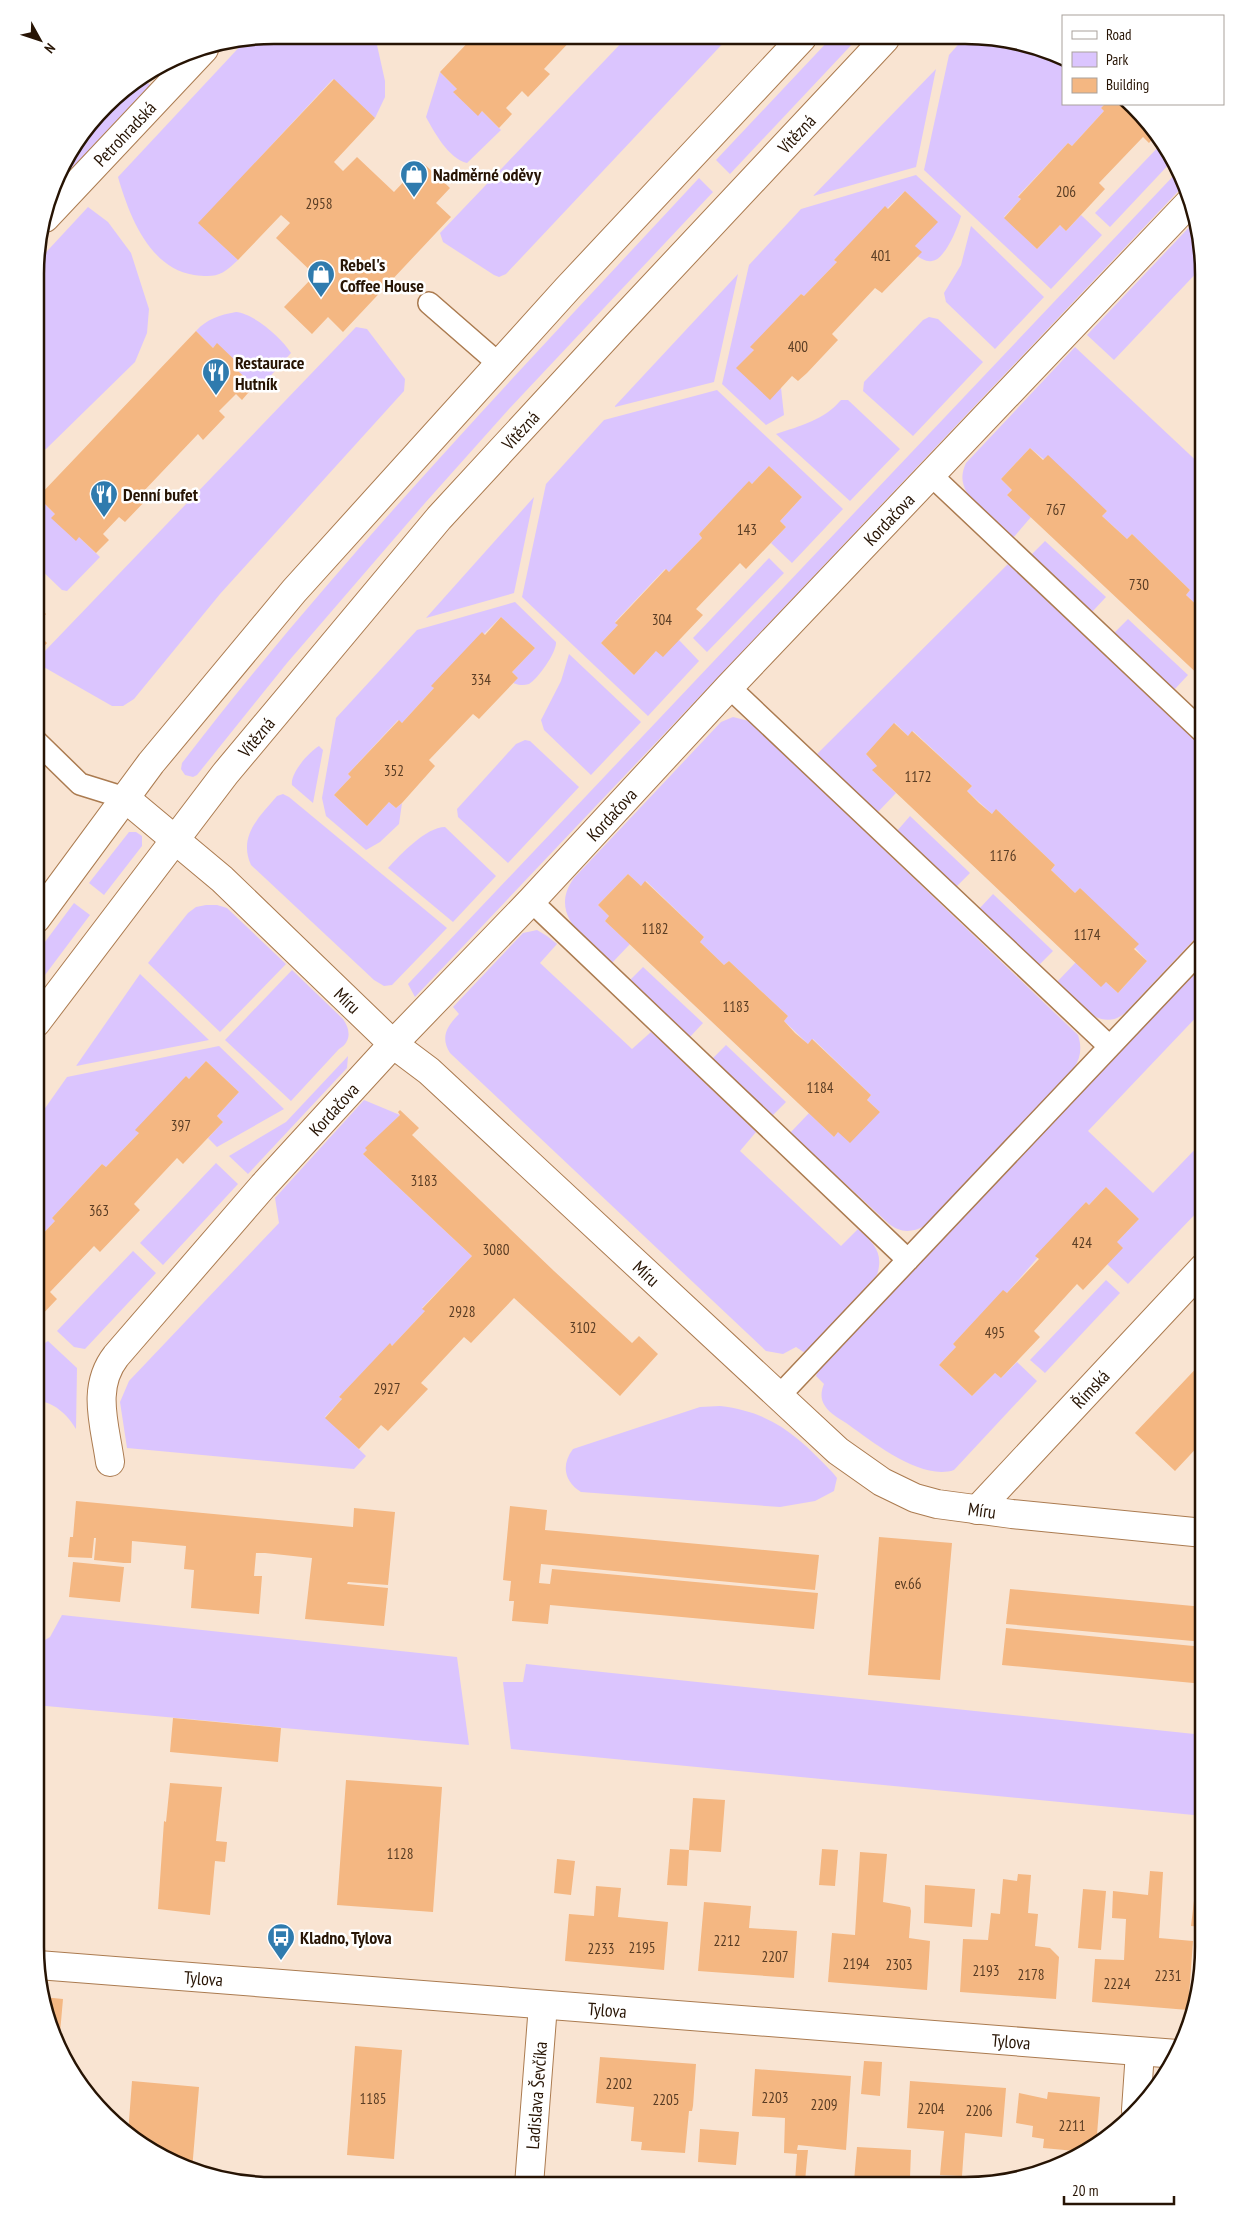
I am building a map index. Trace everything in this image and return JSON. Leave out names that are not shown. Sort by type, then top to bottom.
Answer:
[{"type":"street","points":[[44,908],[125,798],[219,680],[288,599],[500,364],[796,44]]},
{"type":"street","name":"Vítězná","points":[[44,1012],[225,774],[439,518],[617,325],[881,44]]},
{"type":"street","name":"Petrohradská","points":[[53,209],[196,57]]},
{"type":"street","name":"Kordačova","points":[[110,1462],[100,1392],[108,1367],[264,1186],[393,1044],[531,901],[729,687],[932,476],[1185,207]]},
{"type":"street","points":[[125,798],[175,838]]},
{"type":"street","name":"Míru","points":[[175,838],[222,879],[393,1044],[428,1070],[838,1451],[874,1478],[916,1498],[937,1504],[977,1510],[1195,1532]]},
{"type":"street","name":"Římská","points":[[977,1510],[1195,1277]]},
{"type":"street","name":"Tylova","points":[[44,1966],[1169,2054]]},
{"type":"street","name":"Ladislava Ševčíka","points":[[530,2177],[543,2005]]},
{"type":"street","points":[[1137,2100],[1140,2052]]},
{"type":"lane","points":[[429,303],[500,364]]},
{"type":"lane","points":[[932,476],[1195,724]]},
{"type":"lane","points":[[729,687],[1109,1046]]},
{"type":"lane","points":[[44,749],[80,784],[125,798]]},
{"type":"lane","points":[[531,901],[908,1260]]},
{"type":"lane","points":[[780,1396],[1195,956]]},
{"type":"green space","points":[[259,44],[377,44],[385,81],[385,97],[375,118],[333,79],[199,223],[238,260],[223,272],[214,276],[194,275],[178,270],[165,262],[143,238],[128,207],[118,177],[240,47]]},
{"type":"green space","points":[[620,44],[722,44],[506,274],[499,277],[494,275],[443,242],[440,233]]},
{"type":"green space","points":[[825,44],[852,44],[730,174],[716,160]]},
{"type":"green space","points":[[959,44],[980,44],[1010,48],[1039,56],[1062,66],[1062,105],[1104,105],[1101,108],[1104,111],[1072,146],[1068,143],[1018,196],[1021,199],[1004,217],[1037,249],[1060,225],[1066,231],[1081,215],[1102,235],[1051,289],[924,170],[949,55]]},
{"type":"green space","points":[[936,69],[916,167],[813,196]]},
{"type":"green space","points":[[440,72],[457,89],[454,93],[478,115],[482,111],[501,130],[467,163],[448,151],[426,117]]},
{"type":"green space","points":[[146,83],[150,85],[68,172],[91,134],[111,111]]},
{"type":"green space","points":[[1157,148],[1168,166],[1110,227],[1095,213]]},
{"type":"green space","points":[[916,175],[961,216],[946,249],[942,255],[932,261],[926,261],[917,256],[921,252],[915,246],[937,222],[905,191],[834,260],[837,262],[804,296],[801,294],[751,347],[754,350],[737,368],[781,388],[784,415],[766,425],[722,384],[749,265],[801,209]]},
{"type":"green space","points":[[1173,176],[1179,190],[415,997],[408,984]]},
{"type":"green space","points":[[699,178],[713,192],[509,409],[425,503],[287,663],[197,775],[193,777],[185,775],[181,769],[182,763],[305,611],[434,464]]},
{"type":"green space","points":[[88,207],[108,222],[131,253],[149,309],[147,333],[135,362],[44,450],[44,259],[45,254]]},
{"type":"green space","points":[[971,226],[1044,297],[995,349],[946,302],[944,293],[961,265]]},
{"type":"green space","points":[[1190,226],[1195,259],[1195,274],[1114,360],[1087,335]]},
{"type":"green space","points":[[738,274],[714,382],[615,407],[615,406]]},
{"type":"green space","points":[[236,312],[243,313],[258,321],[281,340],[291,353],[258,390],[237,370],[241,366],[217,344],[213,348],[196,331],[204,323],[214,318]]},
{"type":"green space","points":[[929,317],[938,319],[983,362],[913,436],[863,391],[864,382],[923,320]]},
{"type":"green space","points":[[356,327],[367,329],[405,379],[404,391],[220,594],[134,699],[123,706],[112,706],[44,667],[44,652]]},
{"type":"green space","points":[[1075,347],[1195,460],[1195,604],[1186,595],[1190,590],[1132,534],[1127,539],[1102,516],[1107,511],[1030,448],[1001,479],[1012,490],[1007,495],[1031,517],[1013,538],[967,493],[962,478],[966,463]]},
{"type":"green space","points":[[717,390],[843,509],[792,563],[771,543],[786,527],[780,521],[802,497],[769,466],[752,484],[749,482],[699,534],[702,538],[669,572],[665,569],[615,622],[618,625],[601,643],[634,675],[656,651],[679,640],[699,661],[648,716],[522,597],[546,484],[604,420]]},
{"type":"green space","points":[[841,400],[848,400],[900,449],[850,501],[776,434],[803,425],[827,413]]},
{"type":"green space","points":[[534,497],[514,593],[426,618]]},
{"type":"green space","points":[[44,503],[55,514],[52,518],[79,537],[100,557],[67,591],[62,590],[44,573]]},
{"type":"green space","points":[[1045,541],[1106,597],[1092,612],[1031,555]]},
{"type":"green space","points":[[769,558],[784,573],[707,652],[693,638]]},
{"type":"green space","points":[[1008,564],[1195,741],[1195,939],[1125,1013],[1118,1018],[1106,1020],[1094,1016],[1057,982],[1076,962],[1101,986],[1106,982],[1118,993],[1147,961],[1080,888],[1075,893],[1051,870],[1055,865],[997,810],[992,814],[967,791],[972,786],[913,731],[908,736],[895,723],[866,754],[877,766],[873,771],[896,793],[877,813],[817,754]]},
{"type":"green space","points":[[515,602],[556,642],[546,665],[529,684],[513,683],[518,678],[512,672],[535,648],[501,617],[432,686],[434,688],[402,723],[398,720],[348,774],[351,777],[334,795],[367,826],[389,802],[396,808],[402,803],[399,824],[380,842],[366,850],[326,816],[322,798],[336,718],[417,630]]},
{"type":"green space","points":[[1128,619],[1188,675],[1174,690],[1114,633]]},
{"type":"green space","points":[[569,654],[641,722],[591,775],[544,730],[541,720],[561,681]]},
{"type":"green space","points":[[733,717],[749,721],[1078,1035],[1080,1052],[1074,1068],[925,1226],[920,1228],[906,1231],[892,1226],[790,1133],[809,1113],[834,1137],[838,1132],[880,1112],[867,1100],[871,1095],[813,1039],[808,1044],[784,1021],[788,1016],[729,961],[724,965],[700,942],[704,937],[646,881],[641,886],[628,874],[598,905],[609,916],[605,921],[630,944],[611,964],[573,926],[568,915],[565,904],[567,891],[574,878],[721,722]]},
{"type":"green space","points":[[525,740],[530,741],[579,787],[508,863],[458,817],[457,809],[516,744]]},
{"type":"green space","points":[[319,746],[323,750],[313,803],[292,785],[292,780],[301,763]]},
{"type":"green space","points":[[283,794],[447,928],[392,985],[384,986],[374,980],[251,865],[247,845],[252,828],[257,819],[277,796]]},
{"type":"green space","points":[[910,816],[970,873],[956,887],[897,831]]},
{"type":"green space","points":[[445,827],[496,876],[453,922],[388,868],[406,849],[422,837],[438,828]]},
{"type":"green space","points":[[129,832],[136,832],[142,836],[142,846],[104,895],[89,883]]},
{"type":"green space","points":[[993,894],[1053,951],[1039,965],[979,909]]},
{"type":"green space","points":[[74,903],[90,915],[44,976],[44,943]]},
{"type":"green space","points":[[217,905],[227,908],[286,964],[220,1032],[148,963],[188,913],[196,907]]},
{"type":"green space","points":[[537,930],[557,944],[540,963],[632,1049],[651,1032],[661,1041],[756,1132],[740,1151],[841,1246],[858,1229],[873,1244],[879,1260],[877,1275],[805,1353],[796,1347],[783,1354],[766,1351],[450,1053],[445,1037],[446,1032],[459,1014],[453,1007],[523,933]]},
{"type":"green space","points":[[643,967],[703,1023],[689,1038],[629,981]]},
{"type":"green space","points":[[292,970],[343,1019],[348,1031],[348,1039],[291,1101],[225,1040]]},
{"type":"green space","points":[[1195,971],[1195,1018],[1088,1131],[1153,1193],[1195,1149],[1195,1214],[1128,1284],[1107,1264],[1117,1242],[1139,1219],[1106,1187],[1089,1205],[1086,1202],[1007,1293],[1003,1291],[953,1344],[956,1347],[939,1365],[972,1396],[995,1373],[1001,1378],[1017,1362],[1037,1381],[954,1470],[941,1472],[913,1465],[885,1450],[833,1414],[822,1401],[824,1384],[816,1376],[818,1371]]},
{"type":"green space","points":[[140,974],[209,1040],[76,1066]]},
{"type":"green space","points":[[726,1045],[786,1102],[772,1116],[712,1059]]},
{"type":"green space","points":[[219,1046],[284,1109],[217,1147],[208,1138],[223,1122],[217,1116],[239,1092],[206,1061],[189,1079],[186,1076],[139,1133],[106,1167],[102,1164],[52,1218],[55,1221],[44,1233],[44,1110],[67,1077]]},
{"type":"green space","points":[[348,1056],[347,1068],[248,1174],[229,1156],[286,1122]]},
{"type":"green space","points":[[364,1100],[400,1115],[366,1148],[367,1150],[363,1154],[472,1256],[422,1308],[425,1311],[392,1346],[390,1344],[339,1397],[342,1399],[325,1417],[366,1456],[354,1469],[127,1448],[120,1402],[129,1381],[279,1223],[275,1198]]},
{"type":"green space","points":[[216,1163],[238,1184],[163,1265],[140,1243]]},
{"type":"green space","points":[[133,1251],[156,1273],[85,1349],[74,1347],[57,1331]]},
{"type":"green space","points":[[1106,1280],[1120,1293],[1045,1373],[1030,1360]]},
{"type":"green space","points":[[48,1341],[77,1368],[76,1429],[59,1409],[44,1402],[44,1344]]},
{"type":"green space","points":[[720,1406],[755,1414],[769,1420],[796,1437],[837,1478],[834,1491],[815,1501],[780,1507],[581,1492],[575,1488],[568,1478],[566,1472],[567,1461],[573,1449],[700,1407]]},
{"type":"green space","points":[[62,1615],[457,1657],[469,1745],[44,1706],[44,1641],[50,1637]]},
{"type":"green space","points":[[526,1664],[1195,1734],[1195,1815],[511,1749],[503,1682],[523,1682]]},
{"type":"building","points":[[466,44],[567,44],[544,69],[550,74],[528,97],[522,91],[506,108],[512,114],[499,128],[482,111],[478,116],[453,92],[457,89],[440,72]]},
{"type":"building","points":[[334,79],[375,118],[334,162],[343,171],[357,157],[394,192],[422,162],[450,188],[436,203],[451,217],[343,332],[328,317],[312,334],[284,307],[315,275],[276,238],[290,223],[281,215],[238,260],[198,223]]},
{"type":"building","points":[[1104,105],[1121,105],[1152,140],[1149,143],[1143,137],[1099,183],[1105,189],[1066,231],[1060,225],[1037,249],[1004,218],[1021,199],[1018,197],[1068,143],[1072,146],[1104,111],[1101,108]]},
{"type":"building","points":[[905,191],[938,222],[915,246],[922,252],[882,293],[875,288],[832,334],[838,340],[798,381],[792,376],[770,400],[736,368],[754,350],[750,347],[801,294],[804,296],[837,262],[834,260],[885,206],[888,209]]},
{"type":"building","points":[[196,331],[213,348],[217,343],[241,366],[237,370],[254,386],[242,400],[236,394],[219,411],[225,417],[203,440],[198,434],[141,494],[147,499],[125,522],[119,517],[103,534],[109,540],[96,553],[79,537],[76,541],[51,518],[55,514],[44,503],[44,491]]},
{"type":"building","points":[[1030,448],[1043,460],[1048,455],[1107,511],[1102,516],[1127,539],[1132,534],[1190,590],[1186,595],[1195,604],[1195,672],[1007,495],[1012,490],[1001,479]]},
{"type":"building","points":[[769,466],[802,497],[780,521],[786,527],[746,569],[740,563],[696,609],[703,615],[663,657],[656,651],[634,675],[601,643],[618,625],[615,623],[666,569],[669,572],[702,538],[699,534],[749,481],[752,484]]},
{"type":"building","points":[[501,617],[535,648],[512,672],[518,678],[479,719],[473,714],[429,760],[435,766],[402,803],[396,808],[389,802],[367,826],[334,795],[351,777],[348,774],[399,720],[402,723],[434,688],[431,686],[482,632],[485,635]]},
{"type":"building","points":[[894,723],[908,736],[912,731],[972,786],[967,791],[979,803],[992,814],[996,809],[1055,865],[1051,870],[1075,893],[1080,888],[1139,944],[1134,949],[1147,961],[1118,993],[1106,982],[1101,987],[872,770],[877,766],[866,754]]},
{"type":"building","points":[[628,874],[641,886],[645,881],[704,937],[700,942],[724,965],[729,961],[788,1016],[784,1021],[795,1033],[808,1044],[812,1039],[871,1095],[867,1100],[880,1112],[850,1143],[838,1132],[834,1137],[605,921],[609,916],[598,905]]},
{"type":"building","points":[[206,1061],[239,1092],[217,1116],[223,1122],[183,1164],[177,1158],[134,1204],[140,1210],[100,1252],[94,1246],[50,1292],[57,1299],[44,1313],[44,1233],[55,1221],[52,1218],[102,1164],[106,1167],[139,1133],[135,1130],[186,1076],[189,1079]]},
{"type":"building","points":[[400,1110],[419,1128],[412,1135],[554,1271],[632,1343],[639,1336],[658,1354],[620,1396],[514,1298],[471,1343],[464,1337],[421,1383],[428,1389],[388,1431],[381,1425],[359,1449],[325,1418],[342,1399],[339,1397],[390,1343],[392,1346],[425,1311],[422,1309],[472,1256],[363,1154],[367,1150],[365,1148],[400,1115],[398,1112]]},
{"type":"building","points":[[1106,1187],[1139,1219],[1117,1242],[1123,1248],[1083,1290],[1077,1284],[1034,1331],[1040,1337],[1001,1378],[995,1373],[972,1396],[939,1365],[956,1347],[953,1344],[1003,1290],[1007,1293],[1039,1259],[1035,1256],[1086,1202],[1089,1205]]},
{"type":"building","points":[[1195,1370],[1195,1450],[1175,1471],[1135,1433]]},
{"type":"building","points":[[76,1501],[353,1527],[354,1508],[395,1512],[388,1585],[348,1582],[347,1584],[388,1588],[384,1626],[305,1619],[312,1558],[265,1553],[256,1553],[254,1576],[262,1576],[259,1614],[191,1608],[194,1570],[184,1569],[186,1546],[132,1541],[131,1563],[124,1563],[94,1560],[96,1538],[94,1538],[92,1558],[68,1557],[70,1537],[73,1537]]},
{"type":"building","points":[[510,1506],[547,1510],[545,1530],[819,1555],[815,1590],[541,1564],[539,1583],[550,1584],[552,1569],[818,1593],[814,1629],[550,1605],[548,1624],[512,1621],[514,1601],[509,1601],[511,1581],[503,1580]]},
{"type":"building","points":[[879,1537],[952,1543],[940,1680],[868,1675]]},
{"type":"building","points":[[73,1562],[124,1567],[120,1602],[69,1597]]},
{"type":"building","points":[[1010,1589],[1195,1606],[1195,1641],[1006,1624]]},
{"type":"building","points":[[1006,1628],[1195,1646],[1195,1683],[1002,1665]]},
{"type":"building","points":[[173,1718],[281,1728],[278,1762],[170,1752]]},
{"type":"building","points":[[346,1780],[442,1787],[433,1912],[337,1905]]},
{"type":"building","points":[[170,1783],[222,1787],[216,1841],[227,1842],[225,1862],[215,1861],[210,1915],[158,1909],[164,1821],[166,1822]]},
{"type":"building","points":[[693,1798],[725,1800],[721,1852],[689,1850]]},
{"type":"building","points":[[670,1849],[689,1850],[687,1886],[667,1885]]},
{"type":"building","points":[[822,1849],[838,1850],[835,1886],[819,1885]]},
{"type":"building","points":[[860,1852],[887,1854],[883,1902],[910,1907],[909,1938],[930,1941],[927,1990],[828,1982],[832,1933],[855,1935]]},
{"type":"building","points":[[557,1859],[575,1861],[571,1895],[554,1893]]},
{"type":"building","points":[[1150,1871],[1163,1872],[1159,1938],[1193,1941],[1189,2001],[1186,2010],[1092,2002],[1095,1959],[1124,1960],[1126,1919],[1112,1918],[1113,1891],[1148,1895]]},
{"type":"building","points":[[1018,1874],[1031,1875],[1028,1913],[1038,1914],[1035,1946],[1050,1948],[1059,1957],[1056,1999],[960,1992],[963,1939],[988,1940],[991,1913],[1000,1914],[1003,1879],[1017,1881]]},
{"type":"building","points":[[925,1885],[975,1889],[972,1927],[924,1923]]},
{"type":"building","points":[[596,1886],[621,1888],[618,1917],[668,1922],[664,1970],[565,1961],[569,1914],[594,1916]]},
{"type":"building","points":[[1083,1889],[1106,1891],[1101,1950],[1078,1948]]},
{"type":"building","points":[[1195,1892],[1195,1926],[1191,1926]]},
{"type":"building","points":[[704,1902],[751,1906],[749,1928],[797,1931],[794,1978],[698,1971]]},
{"type":"building","points":[[50,1998],[63,1999],[60,2032]]},
{"type":"building","points":[[355,2046],[402,2050],[394,2159],[347,2155]]},
{"type":"building","points":[[600,2057],[696,2064],[693,2106],[692,2111],[689,2111],[685,2153],[641,2150],[642,2142],[631,2141],[634,2107],[596,2103]]},
{"type":"building","points":[[864,2061],[882,2062],[880,2096],[861,2094]]},
{"type":"building","points":[[755,2069],[851,2076],[846,2150],[798,2145],[797,2150],[808,2150],[805,2177],[795,2177],[797,2154],[784,2153],[785,2118],[752,2116]]},
{"type":"building","points":[[132,2081],[199,2087],[193,2162],[159,2146],[129,2126]]},
{"type":"building","points":[[910,2081],[1006,2088],[1002,2137],[965,2133],[962,2176],[940,2175],[944,2131],[907,2128]]},
{"type":"building","points":[[1048,2092],[1100,2097],[1097,2135],[1071,2151],[1043,2148],[1044,2139],[1032,2137],[1033,2126],[1016,2123],[1019,2093],[1047,2099]]},
{"type":"building","points":[[700,2129],[739,2132],[736,2165],[698,2162]]},
{"type":"building","points":[[857,2147],[911,2150],[910,2177],[854,2177]]},
{"type":"place","name":"Nadměrné oděvy","points":[[414,198]]},
{"type":"place","name":"Rebel's Coffee House","points":[[321,298]]},
{"type":"place","name":"Restaurace Hutník","points":[[216,396]]},
{"type":"place","name":"Denní bufet","points":[[104,518]]},
{"type":"place","name":"Kladno, Tylova","points":[[281,1961]]}]
